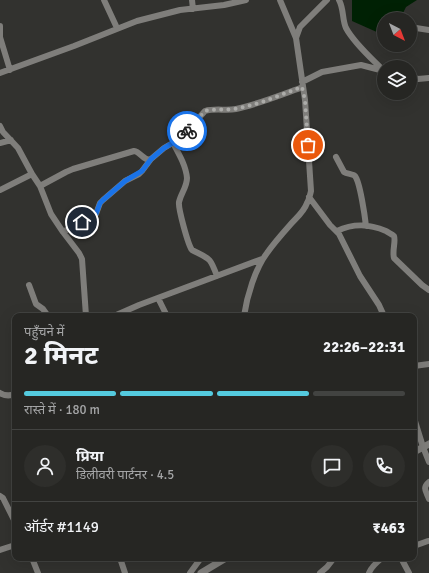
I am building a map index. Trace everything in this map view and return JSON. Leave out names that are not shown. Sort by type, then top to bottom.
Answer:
[{"type":"street","points":[[104,0],[118,28]]},
{"type":"street","points":[[192,0],[193,9]]},
{"type":"street","points":[[0,73],[137,21],[180,10],[224,5],[246,0]]},
{"type":"street","points":[[245,313],[247,301],[262,259],[282,233],[303,211],[307,204],[310,192],[305,100],[296,38],[280,0]]},
{"type":"street","points":[[296,38],[300,27],[327,0]]},
{"type":"street","points":[[339,0],[342,6],[345,24],[349,32],[354,40],[377,65]]},
{"type":"street","points":[[0,26],[0,37],[10,70]]},
{"type":"street","points":[[417,28],[429,30]]},
{"type":"street","points":[[63,232],[96,214],[100,203],[103,200],[125,181],[142,171],[151,159],[164,148],[181,138],[205,111],[250,106],[302,84],[322,72],[361,65],[377,69]]},
{"type":"street","points":[[417,78],[429,78]]},
{"type":"street","points":[[0,126],[3,132],[18,148],[40,186],[52,214],[82,259],[84,313]]},
{"type":"street","points":[[0,143],[11,140]]},
{"type":"street","points":[[173,143],[186,173],[187,183],[180,197],[179,205],[190,248],[210,260],[217,276]]},
{"type":"street","points":[[40,186],[73,169],[134,151],[139,153],[146,160],[151,159]]},
{"type":"street","points":[[336,157],[344,172],[354,175],[357,180],[366,226]]},
{"type":"street","points":[[0,190],[32,174]]},
{"type":"street","points":[[309,197],[330,225],[337,231],[345,244],[360,276],[383,313]]},
{"type":"street","points":[[337,231],[346,227],[366,226],[379,228],[392,234],[394,236],[394,258],[429,290]]},
{"type":"street","points":[[123,313],[158,298],[262,259]]},
{"type":"street","points":[[29,285],[36,304],[46,313]]},
{"type":"street","points":[[158,298],[166,313]]},
{"type":"street","points":[[417,366],[429,364]]},
{"type":"street","points":[[0,393],[6,396],[12,395]]},
{"type":"street","points":[[417,425],[426,446],[429,462]]},
{"type":"street","points":[[417,450],[426,446]]},
{"type":"street","points":[[429,482],[425,486],[429,499]]},
{"type":"street","points":[[0,496],[3,498],[12,516]]},
{"type":"street","points":[[417,545],[428,541]]},
{"type":"street","points":[[0,550],[12,546]]},
{"type":"street","points":[[33,561],[38,573]]},
{"type":"street","points":[[121,561],[125,573]]},
{"type":"street","points":[[190,573],[200,561]]},
{"type":"street","points":[[200,573],[221,561]]},
{"type":"street","points":[[320,573],[332,561]]},
{"type":"street","points":[[369,573],[378,561]]},
{"type":"street","points":[[402,561],[408,573]]},
{"type":"shaded area","points":[[352,0],[417,0],[406,7],[404,12],[377,12],[377,32],[352,21]]},
{"type":"way so far","points":[[187,131],[205,111],[217,109],[229,110],[250,106],[302,87],[305,100],[308,145]]},
{"type":"route","points":[[82,222],[96,214],[100,203],[103,200],[125,181],[139,174],[151,159],[164,148],[181,138],[187,131]]}]
